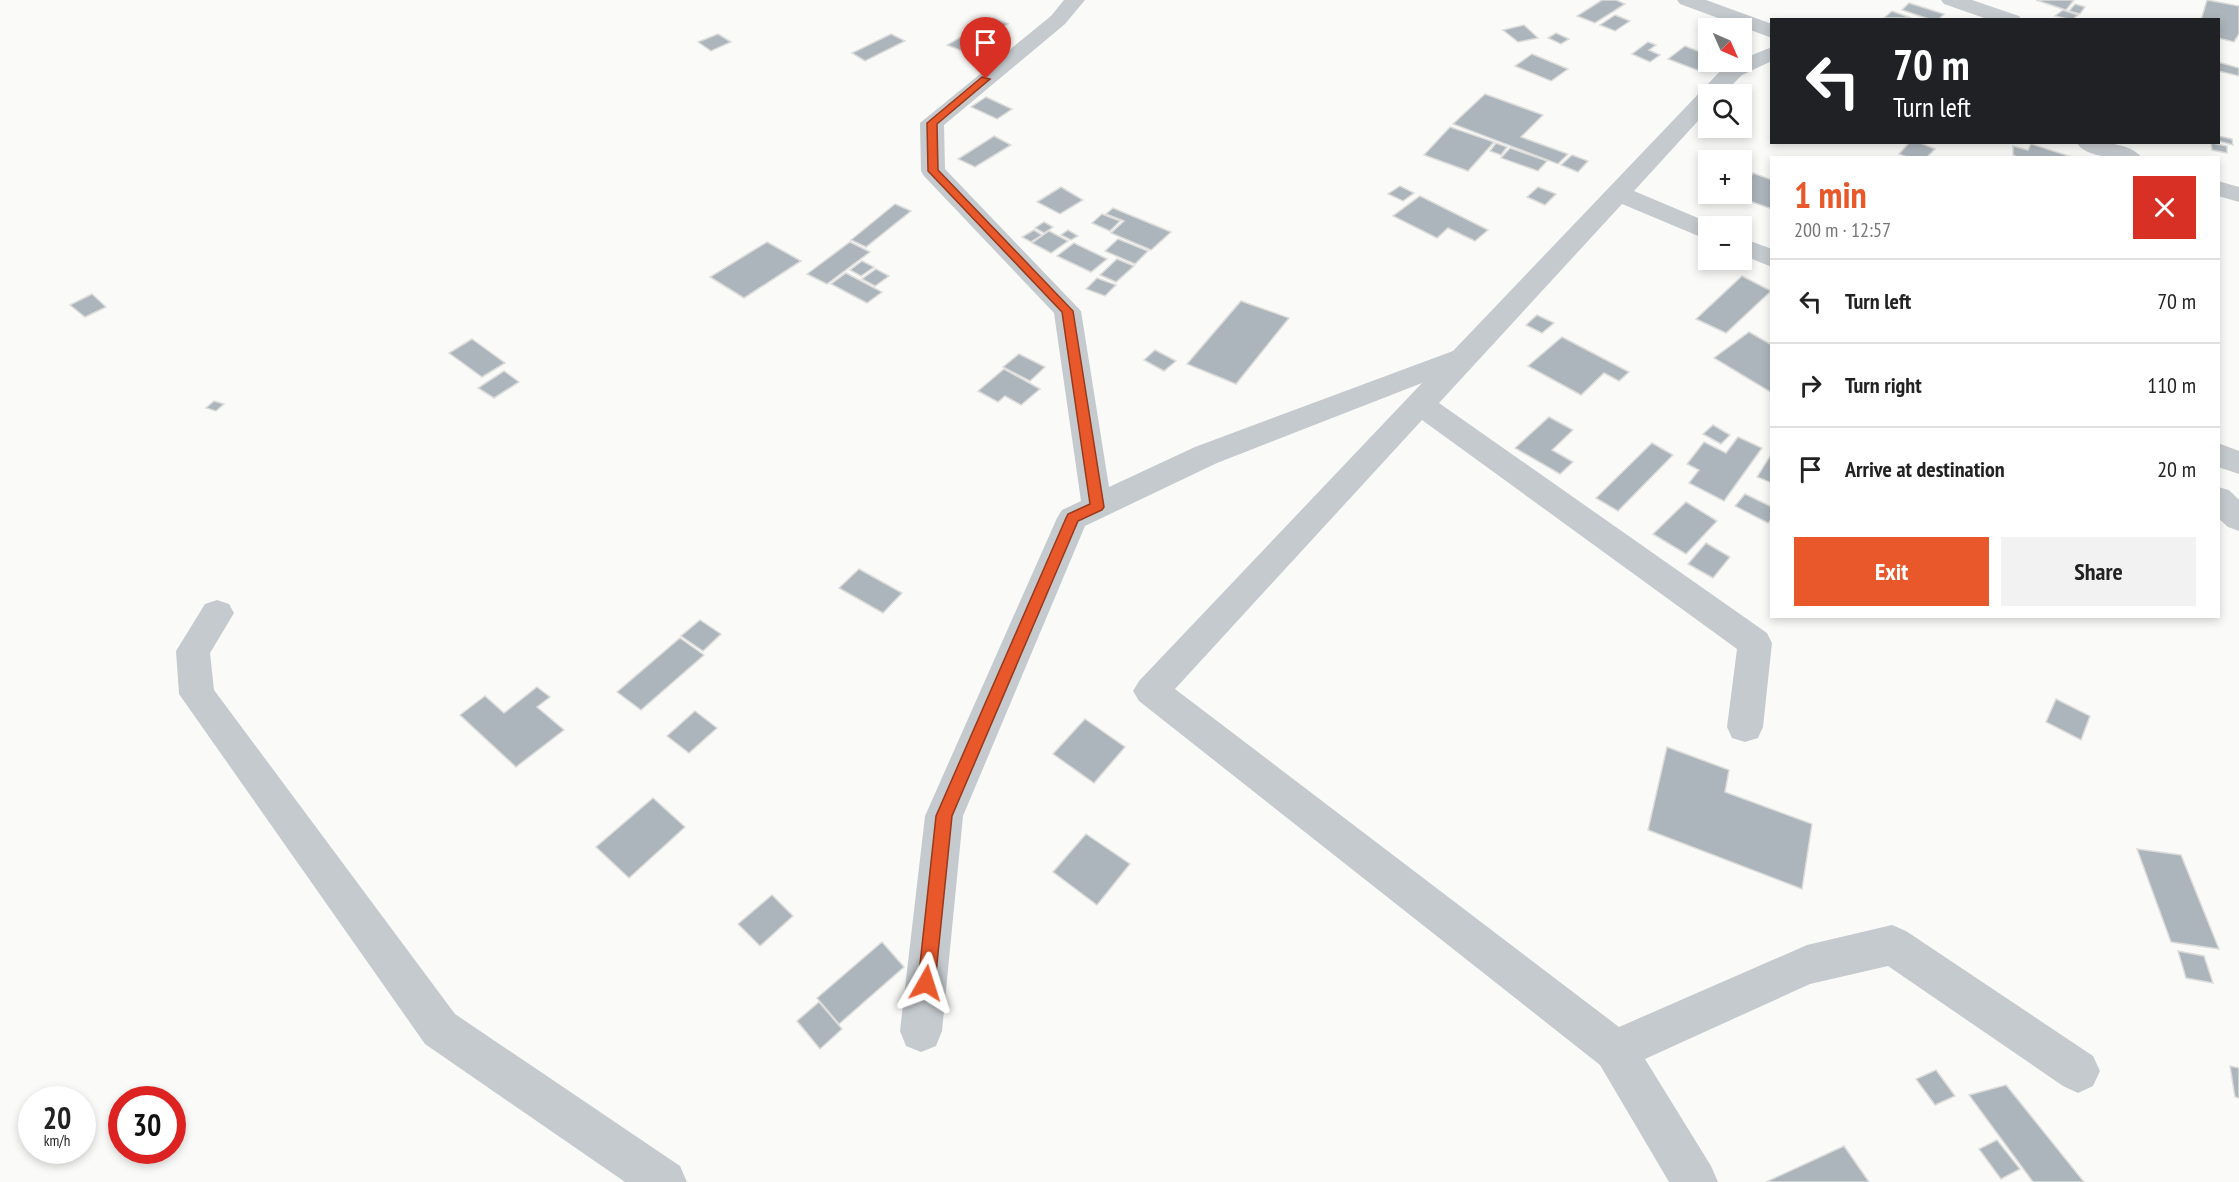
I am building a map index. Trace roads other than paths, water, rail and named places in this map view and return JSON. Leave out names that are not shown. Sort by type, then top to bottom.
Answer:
[{"type":"street","points":[[1075,0],[1058,20],[932,123],[933,171],[1067,311],[1097,507]]},
{"type":"street","points":[[1687,0],[1770,31]]},
{"type":"street","points":[[1951,0],[2006,18]]},
{"type":"street","points":[[1721,84],[1734,70],[1770,54]]},
{"type":"street","points":[[1695,1182],[1619,1055],[1151,691],[1698,109]]},
{"type":"street","points":[[2092,144],[2125,156]]},
{"type":"street","points":[[2220,189],[2239,195]]},
{"type":"street","points":[[1618,193],[1698,228]]},
{"type":"street","points":[[1752,251],[1770,259]]},
{"type":"street","points":[[921,1030],[944,816],[1073,518],[1206,455],[1465,357]]},
{"type":"street","points":[[1420,404],[1755,643],[1745,727]]},
{"type":"street","points":[[2220,455],[2239,463]]},
{"type":"street","points":[[2220,500],[2239,519]]},
{"type":"street","points":[[217,613],[193,651],[196,694],[440,1029],[664,1182]]},
{"type":"street","points":[[1619,1055],[1807,965],[1892,945],[2078,1071]]}]
